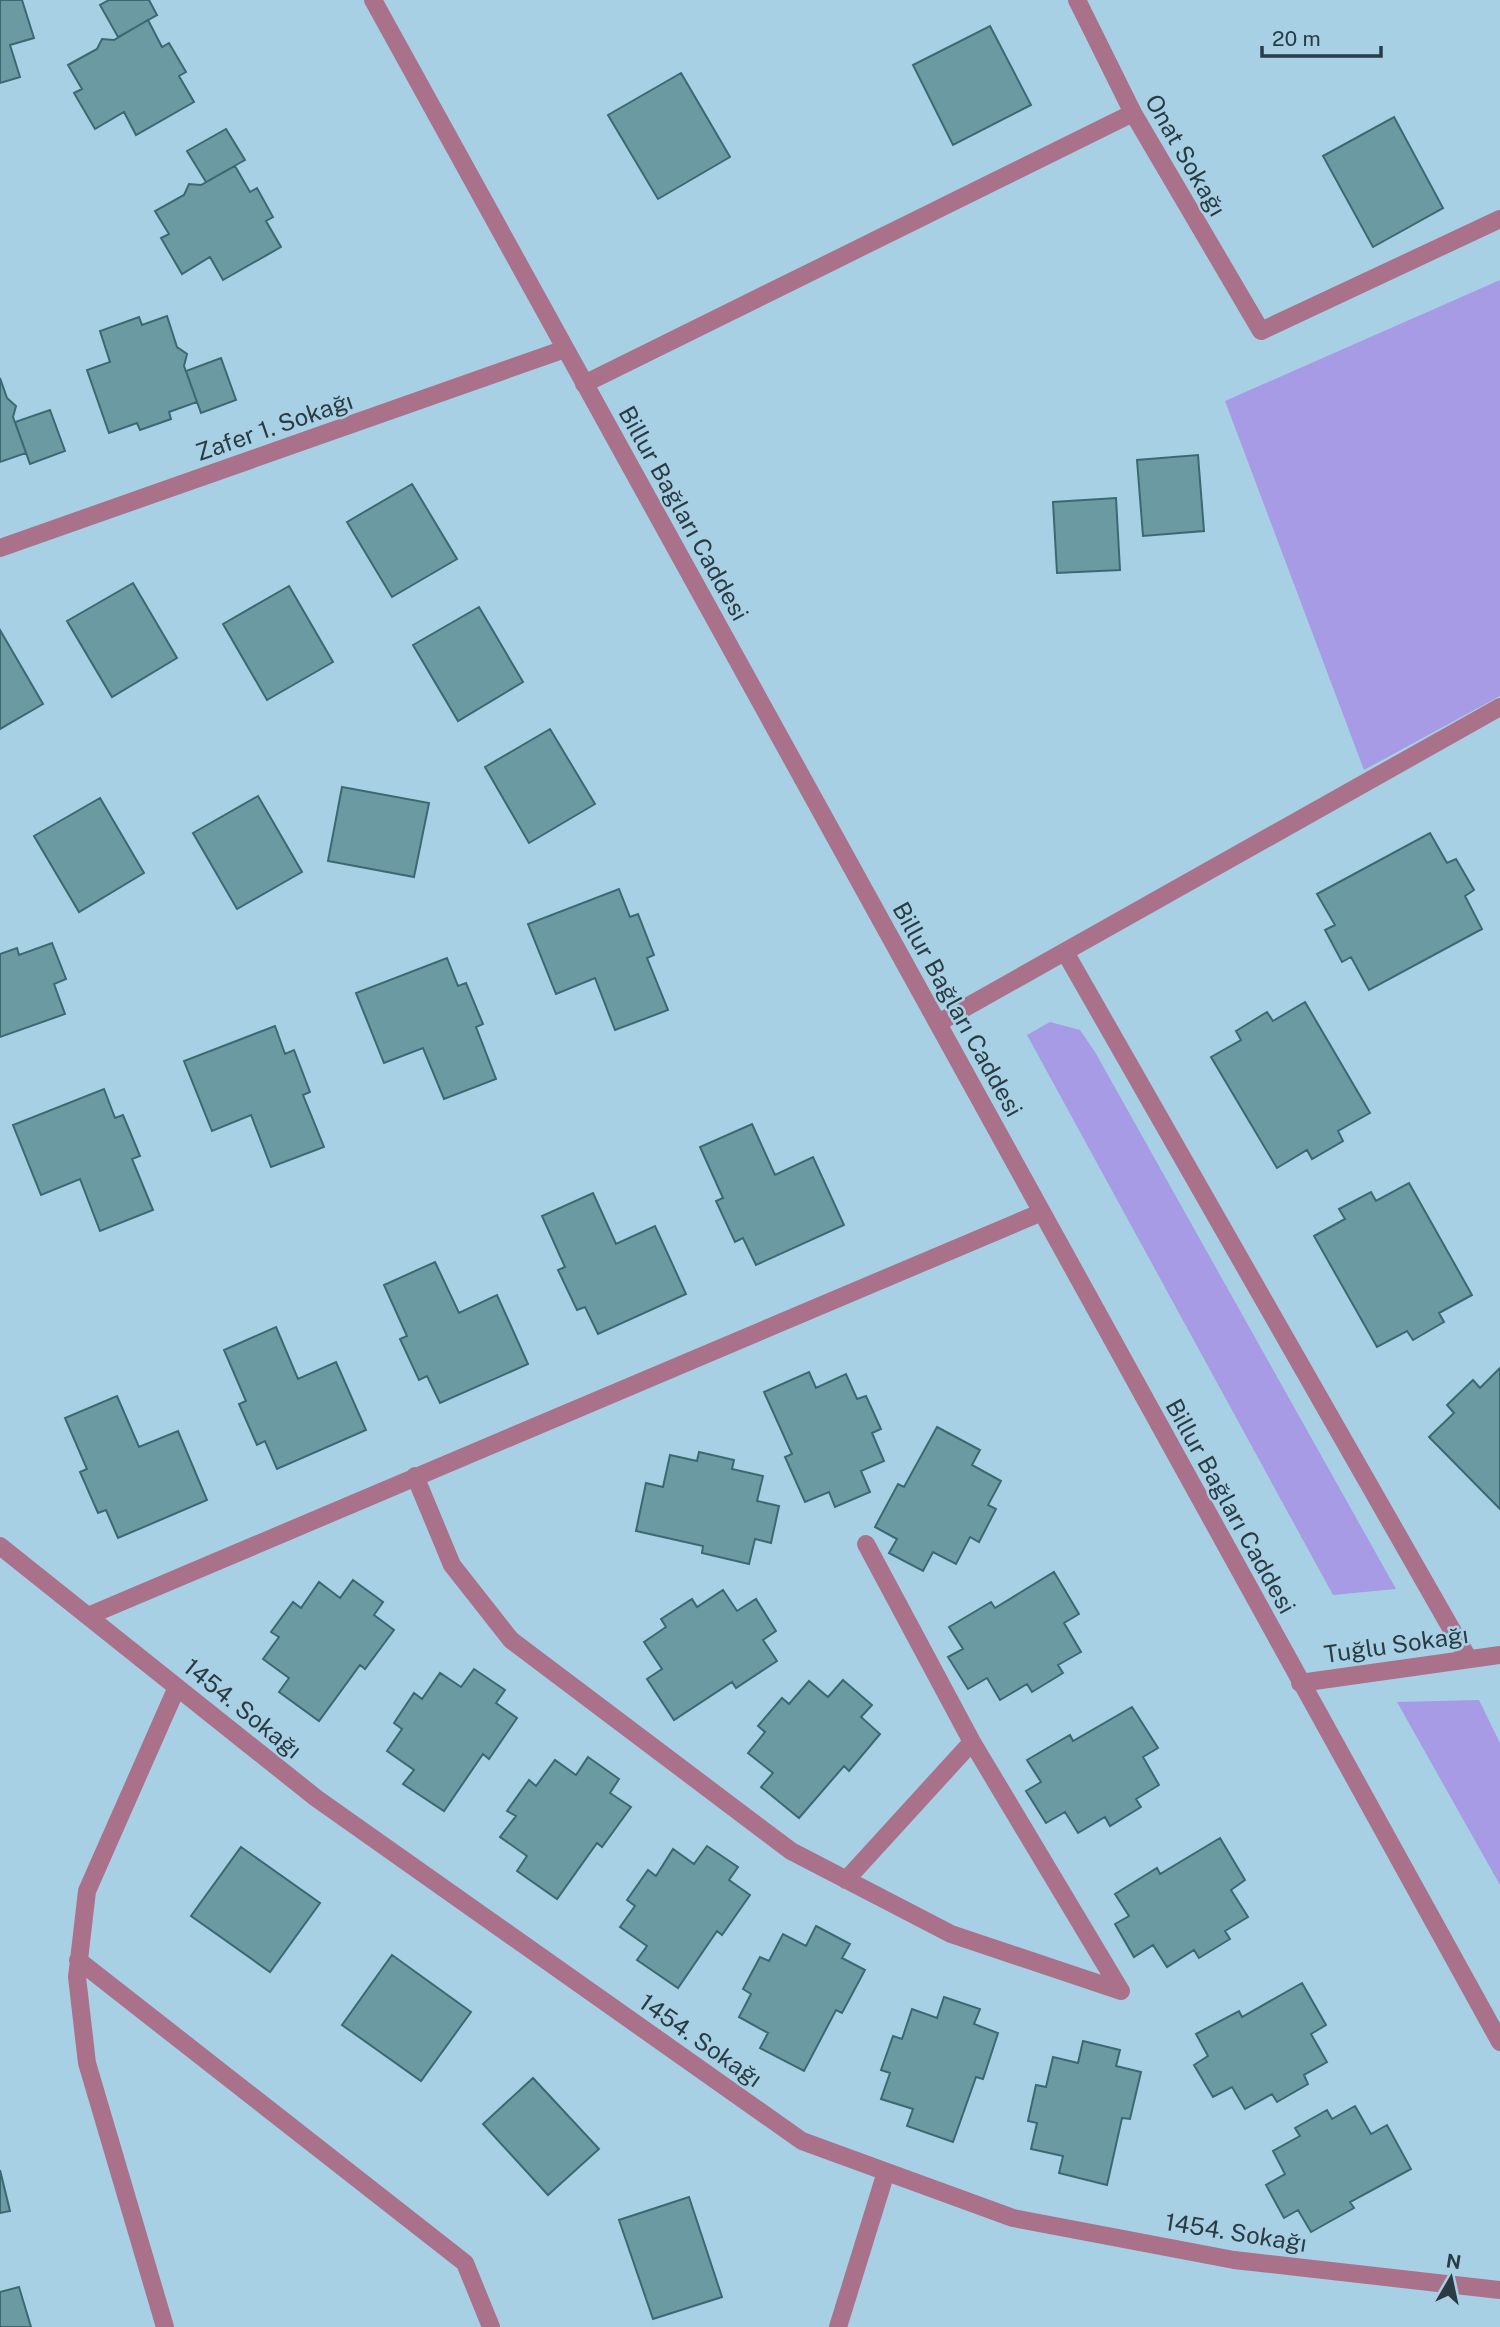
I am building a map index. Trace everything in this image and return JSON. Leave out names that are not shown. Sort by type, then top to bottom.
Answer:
[{"type":"street","name":"Billur Bağları Caddesi","points":[[373,0],[1500,2042]]},
{"type":"street","name":"Onat Sokağı","points":[[1077,0],[1133,113],[1261,331],[1500,219]]},
{"type":"street","points":[[584,384],[1133,113]]},
{"type":"street","name":"Zafer 1. Sokağı","points":[[0,548],[565,349]]},
{"type":"street","points":[[938,1023],[1500,706]]},
{"type":"street","points":[[1065,951],[1468,1658]]},
{"type":"street","points":[[88,1616],[1042,1212]]},
{"type":"street","points":[[415,1476],[452,1564],[511,1640],[791,1851],[951,1934],[1121,1991],[972,1742],[866,1544]]},
{"type":"street","name":"1454. Sokağı","points":[[0,1546],[316,1798],[802,2141],[1013,2218],[1234,2260],[1500,2290]]},
{"type":"street","name":"Tuğlu Sokağı","points":[[1300,1683],[1500,1655]]},
{"type":"street","points":[[166,2327],[87,2063],[77,1978],[87,1891],[177,1687]]},
{"type":"street","points":[[846,1880],[972,1742]]},
{"type":"street","points":[[78,1960],[465,2263],[491,2327]]},
{"type":"street","points":[[838,2327],[886,2172]]},
{"type":"shaded area","points":[[1500,280],[1500,696],[1364,770],[1225,401]]},
{"type":"shaded area","points":[[1050,1022],[1080,1030],[1095,1052],[1396,1589],[1333,1595],[1027,1035]]},
{"type":"shaded area","points":[[1479,1700],[1500,1743],[1500,1885],[1397,1702]]},
{"type":"building","points":[[0,0],[22,0],[34,38],[10,45],[20,77],[0,83]]},
{"type":"building","points":[[109,0],[149,0],[157,15],[118,37],[100,5]]},
{"type":"building","points":[[148,20],[162,47],[169,43],[186,72],[179,76],[194,102],[136,135],[124,112],[95,129],[74,93],[82,89],[68,65],[97,49],[102,39],[114,40]]},
{"type":"building","points":[[990,26],[1031,105],[953,145],[913,65]]},
{"type":"building","points":[[681,73],[730,157],[658,199],[608,115]]},
{"type":"building","points":[[1394,117],[1443,208],[1373,247],[1323,156]]},
{"type":"building","points":[[226,129],[245,160],[206,182],[187,151]]},
{"type":"building","points":[[235,166],[250,192],[257,188],[273,217],[266,221],[281,247],[223,280],[210,257],[182,274],[161,238],[169,234],[155,211],[184,195],[189,184],[201,185]]},
{"type":"building","points":[[167,316],[177,347],[187,354],[184,366],[197,402],[169,412],[171,419],[140,430],[137,423],[109,433],[87,370],[110,362],[100,331],[139,317],[142,325]]},
{"type":"building","points":[[221,358],[236,400],[201,413],[186,371]]},
{"type":"building","points":[[0,378],[7,398],[16,406],[13,417],[26,453],[0,462]]},
{"type":"building","points":[[50,410],[65,451],[30,464],[15,422]]},
{"type":"building","points":[[1198,455],[1204,531],[1143,536],[1137,460]]},
{"type":"building","points":[[412,484],[457,559],[392,597],[347,522]]},
{"type":"building","points":[[1116,498],[1120,570],[1057,573],[1053,502]]},
{"type":"building","points":[[133,583],[177,658],[112,697],[67,621]]},
{"type":"building","points":[[289,586],[333,662],[267,700],[223,624]]},
{"type":"building","points":[[479,607],[523,682],[458,721],[413,645]]},
{"type":"building","points":[[0,630],[43,704],[0,729]]},
{"type":"building","points":[[550,729],[595,804],[529,843],[485,767]]},
{"type":"building","points":[[342,787],[429,803],[414,877],[328,861]]},
{"type":"building","points":[[258,796],[302,872],[237,909],[193,833]]},
{"type":"building","points":[[100,798],[144,873],[79,912],[34,836]]},
{"type":"building","points":[[1430,833],[1447,863],[1456,859],[1474,890],[1465,896],[1482,929],[1369,990],[1351,957],[1342,962],[1325,930],[1335,925],[1317,894]]},
{"type":"building","points":[[619,889],[630,917],[638,914],[654,955],[647,958],[668,1010],[615,1030],[595,978],[556,994],[528,924]]},
{"type":"building","points":[[52,943],[66,979],[54,984],[65,1014],[0,1037],[0,954],[17,948],[19,955]]},
{"type":"building","points":[[447,958],[458,986],[466,983],[483,1024],[476,1027],[496,1079],[444,1099],[423,1048],[384,1063],[356,993]]},
{"type":"building","points":[[1305,1002],[1370,1113],[1338,1131],[1343,1141],[1312,1159],[1307,1150],[1277,1168],[1211,1057],[1241,1040],[1236,1031],[1267,1012],[1273,1021]]},
{"type":"building","points":[[275,1026],[285,1054],[294,1050],[310,1092],[303,1095],[324,1147],[271,1167],[251,1115],[212,1131],[184,1061]]},
{"type":"building","points":[[104,1089],[115,1118],[123,1115],[140,1156],[132,1159],[153,1210],[100,1231],[80,1179],[41,1195],[13,1125]]},
{"type":"building","points":[[752,1124],[775,1175],[813,1157],[844,1225],[756,1265],[743,1238],[735,1242],[716,1201],[723,1198],[700,1147]]},
{"type":"building","points":[[1409,1183],[1472,1295],[1439,1313],[1444,1322],[1413,1340],[1407,1331],[1377,1347],[1314,1236],[1345,1219],[1339,1209],[1371,1192],[1376,1201]]},
{"type":"building","points":[[593,1193],[616,1244],[655,1226],[686,1294],[598,1334],[585,1307],[577,1310],[558,1270],[565,1267],[542,1216]]},
{"type":"building","points":[[435,1262],[459,1313],[497,1295],[528,1364],[440,1403],[427,1376],[419,1380],[400,1339],[407,1336],[384,1285]]},
{"type":"building","points":[[276,1327],[298,1379],[336,1362],[366,1430],[277,1469],[265,1441],[257,1445],[239,1404],[246,1401],[224,1350]]},
{"type":"building","points":[[1500,1368],[1500,1509],[1429,1437],[1454,1413],[1447,1405],[1473,1380],[1480,1388]]},
{"type":"building","points":[[809,1372],[816,1388],[846,1374],[857,1399],[866,1396],[881,1429],[872,1433],[884,1461],[861,1471],[870,1492],[835,1507],[829,1492],[805,1502],[785,1457],[792,1454],[764,1392]]},
{"type":"building","points":[[117,1396],[139,1447],[178,1431],[207,1500],[118,1538],[106,1510],[98,1513],[80,1472],[87,1469],[65,1418]]},
{"type":"building","points":[[937,1427],[980,1450],[972,1465],[1001,1481],[988,1505],[996,1509],[979,1542],[970,1537],[956,1564],[933,1552],[923,1571],[889,1553],[897,1539],[875,1527],[898,1484],[904,1487]]},
{"type":"building","points":[[699,1452],[734,1460],[732,1469],[763,1476],[757,1501],[779,1506],[771,1543],[755,1539],[749,1564],[702,1553],[703,1546],[636,1531],[646,1483],[663,1487],[670,1455],[697,1461]]},
{"type":"building","points":[[1054,1572],[1079,1614],[1064,1623],[1081,1652],[1058,1665],[1063,1673],[1032,1692],[1027,1684],[1000,1700],[987,1678],[968,1689],[948,1657],[963,1649],[949,1627],[991,1602],[995,1608]]},
{"type":"building","points":[[353,1580],[383,1602],[374,1615],[394,1630],[365,1669],[360,1665],[319,1721],[279,1692],[289,1678],[263,1659],[279,1637],[271,1632],[293,1602],[301,1608],[319,1582],[340,1598]]},
{"type":"building","points":[[723,1590],[737,1611],[756,1599],[776,1631],[763,1640],[777,1661],[736,1688],[732,1682],[674,1720],[647,1679],[662,1669],[644,1642],[666,1627],[661,1619],[692,1599],[697,1607]]},
{"type":"building","points":[[474,1669],[505,1690],[496,1703],[517,1718],[489,1759],[483,1754],[444,1811],[403,1784],[414,1770],[387,1751],[402,1729],[394,1723],[414,1693],[422,1699],[440,1673],[461,1687]]},
{"type":"building","points":[[843,1680],[872,1705],[861,1717],[880,1734],[849,1771],[844,1766],[799,1818],[761,1787],[773,1773],[748,1753],[765,1732],[758,1726],[782,1698],[789,1704],[809,1681],[828,1697]]},
{"type":"building","points":[[1132,1707],[1158,1748],[1143,1757],[1159,1785],[1136,1799],[1141,1807],[1110,1826],[1105,1817],[1078,1833],[1065,1812],[1046,1823],[1026,1791],[1041,1782],[1027,1760],[1070,1735],[1073,1741]]},
{"type":"building","points":[[588,1757],[619,1779],[610,1793],[631,1807],[602,1847],[597,1843],[557,1899],[517,1871],[527,1856],[500,1837],[516,1816],[507,1811],[529,1780],[536,1786],[555,1760],[576,1775]]},
{"type":"building","points":[[1220,1838],[1245,1880],[1231,1890],[1248,1917],[1225,1931],[1230,1939],[1199,1958],[1194,1950],[1167,1967],[1153,1945],[1134,1957],[1115,1924],[1129,1916],[1115,1894],[1157,1868],[1160,1874]]},
{"type":"building","points":[[707,1846],[738,1867],[729,1880],[750,1895],[722,1935],[717,1931],[678,1988],[637,1960],[647,1946],[620,1927],[635,1906],[627,1900],[648,1870],[656,1876],[673,1849],[694,1864]]},
{"type":"building","points":[[241,1847],[320,1903],[270,1972],[191,1916]]},
{"type":"building","points":[[816,1926],[850,1944],[842,1958],[865,1970],[842,2013],[836,2010],[804,2071],[760,2048],[768,2033],[739,2017],[751,1994],[743,1989],[760,1957],[769,1961],[783,1934],[806,1946]]},
{"type":"building","points":[[392,1955],[471,2012],[421,2081],[342,2025]]},
{"type":"building","points":[[1302,1983],[1326,2025],[1311,2034],[1327,2062],[1304,2075],[1308,2084],[1277,2102],[1272,2094],[1245,2109],[1232,2087],[1213,2097],[1194,2065],[1208,2056],[1196,2034],[1239,2011],[1242,2017]]},
{"type":"building","points":[[944,1997],[980,2009],[974,2024],[998,2033],[983,2079],[976,2077],[953,2142],[907,2126],[913,2109],[881,2099],[890,2073],[881,2070],[893,2036],[902,2039],[912,2009],[937,2018]]},
{"type":"building","points":[[1083,2041],[1120,2050],[1116,2066],[1141,2072],[1130,2119],[1122,2118],[1107,2185],[1059,2173],[1063,2156],[1031,2149],[1037,2123],[1028,2121],[1036,2085],[1046,2087],[1053,2057],[1078,2063]]},
{"type":"building","points":[[533,2078],[599,2149],[548,2195],[483,2124]]},
{"type":"building","points":[[1355,2106],[1371,2134],[1387,2125],[1411,2169],[1350,2202],[1354,2208],[1311,2232],[1298,2210],[1284,2218],[1266,2185],[1285,2174],[1273,2151],[1300,2136],[1295,2128],[1327,2110],[1332,2119]]},
{"type":"building","points":[[0,2170],[10,2211],[0,2213]]},
{"type":"building","points":[[689,2197],[722,2297],[653,2319],[619,2220]]},
{"type":"building","points":[[19,2287],[31,2327],[0,2327],[0,2292]]}]
